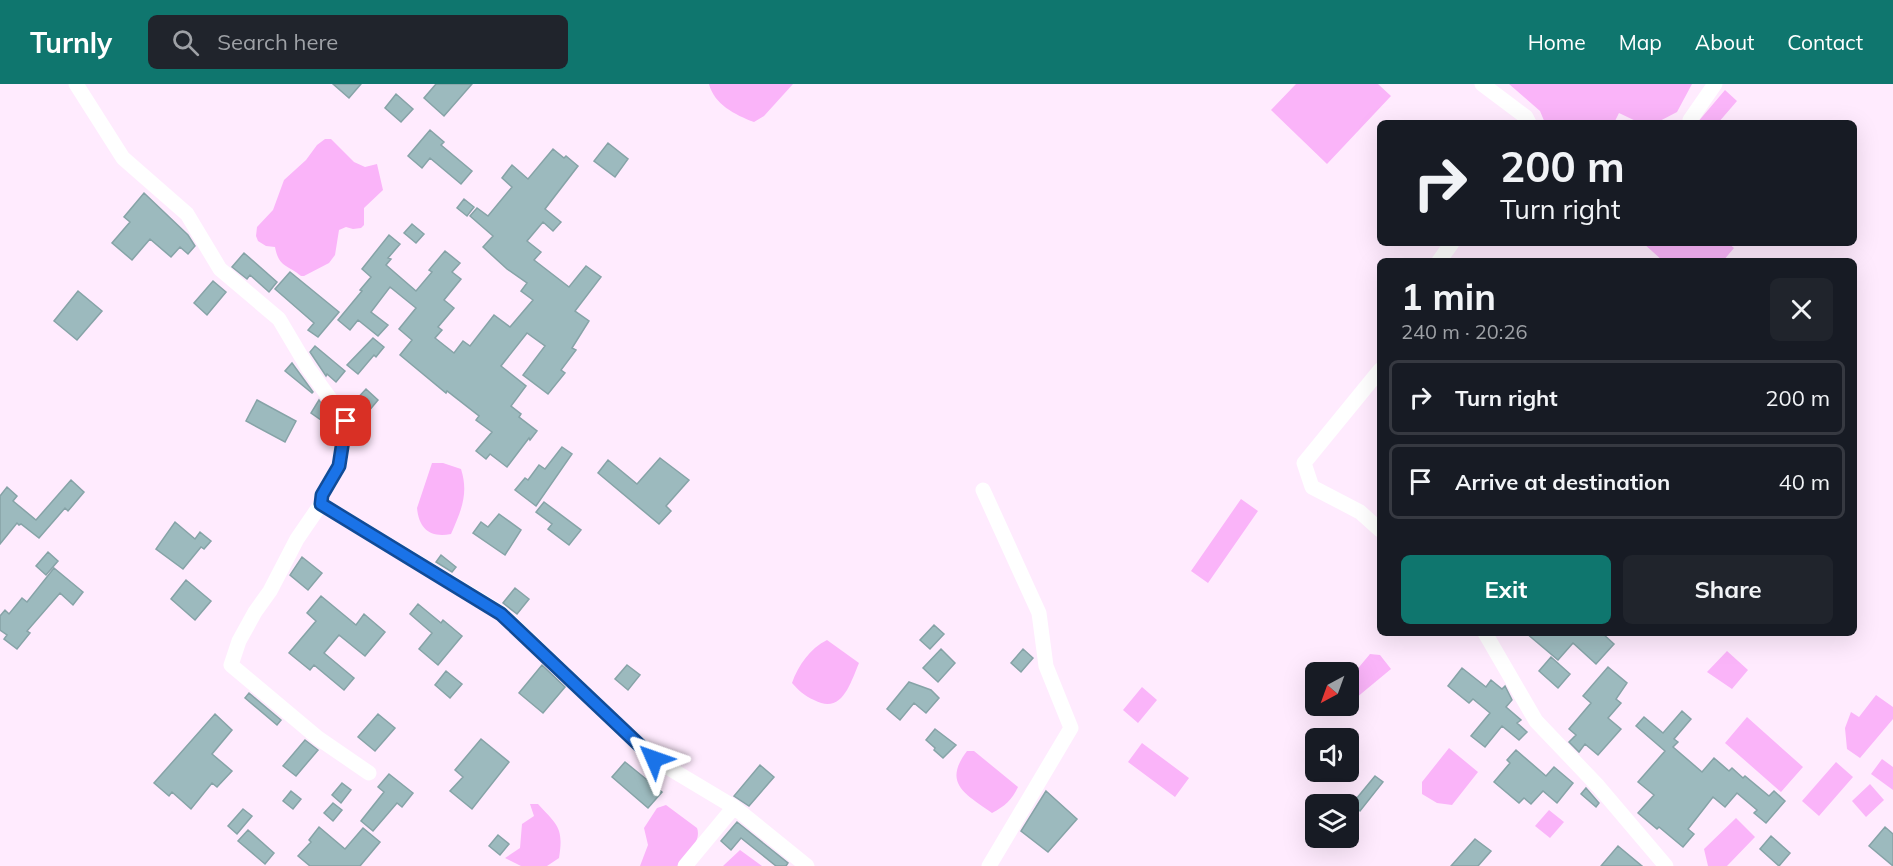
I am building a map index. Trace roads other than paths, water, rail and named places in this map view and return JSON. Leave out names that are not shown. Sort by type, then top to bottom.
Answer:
[{"type":"street","points":[[76,84],[123,158],[187,214],[220,269],[279,319],[308,368],[346,421],[339,466],[322,495],[321,504],[297,539],[270,591],[239,641],[231,665],[318,738],[369,773]]},
{"type":"street","points":[[1482,84],[1528,120]]},
{"type":"street","points":[[1690,120],[1715,84]]},
{"type":"street","points":[[1377,374],[1304,463],[1312,487],[1360,512],[1377,527]]},
{"type":"street","points":[[983,490],[1039,613],[1046,666],[1071,728],[989,866]]},
{"type":"street","points":[[321,504],[501,614],[654,759],[734,807],[807,866]]},
{"type":"street","points":[[1487,636],[1536,721],[1598,786],[1666,866]]},
{"type":"street","points":[[685,866],[734,807]]}]
